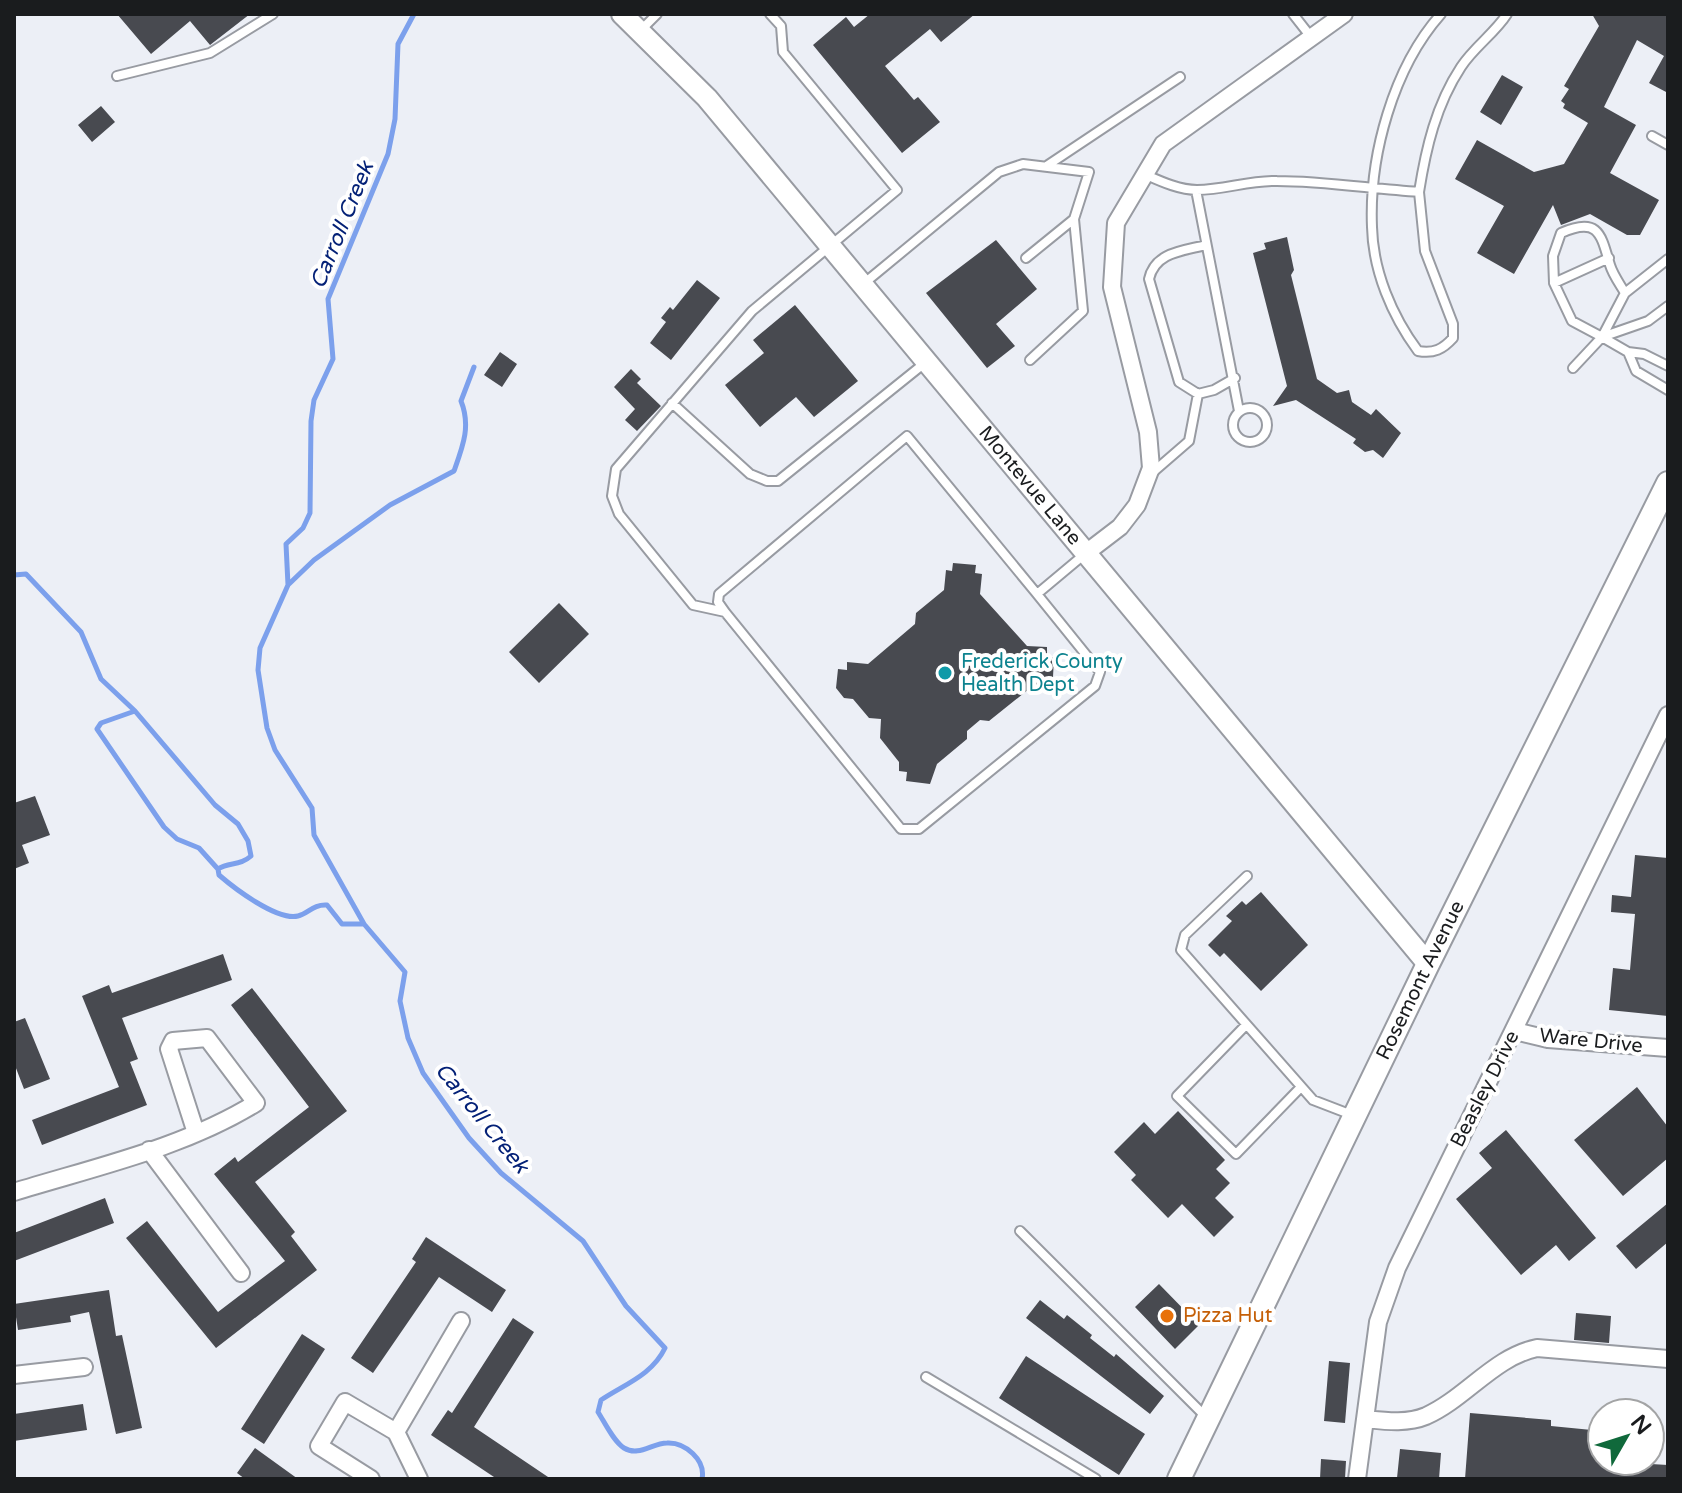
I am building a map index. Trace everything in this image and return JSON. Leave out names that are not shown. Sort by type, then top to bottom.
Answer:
[{"type":"main road","name":"Rosemont Avenue","points":[[1179,1479],[1357,1117],[1428,964],[1668,483]]},
{"type":"street","name":"Montevue Lane","points":[[622,14],[707,98],[1428,964]]},
{"type":"street","points":[[1086,553],[1120,527],[1137,505],[1151,468],[1148,432],[1112,287],[1116,223],[1163,144],[1344,14]]},
{"type":"street","name":"Beasley Drive","points":[[1357,1479],[1378,1322],[1397,1268],[1668,715]]},
{"type":"street","name":"Ware Drive","points":[[1515,1031],[1563,1041],[1668,1048]]},
{"type":"street","points":[[14,1192],[221,1125],[256,1103],[207,1038],[173,1041],[169,1049],[196,1133]]},
{"type":"street","points":[[149,1150],[241,1273]]},
{"type":"street","points":[[396,1432],[461,1321]]},
{"type":"street","points":[[1365,1419],[1396,1422],[1424,1417],[1455,1400],[1519,1352],[1537,1348],[1668,1359]]},
{"type":"street","points":[[14,1375],[84,1367]]},
{"type":"street","points":[[371,1479],[319,1446],[345,1402],[396,1432],[419,1479]]},
{"type":"lane","points":[[117,76],[210,53],[273,14]]},
{"type":"lane","points":[[641,31],[657,14]]},
{"type":"lane","points":[[725,612],[693,605],[619,514],[612,496],[616,469],[752,311],[897,190],[783,52],[781,26],[770,14]]},
{"type":"lane","points":[[1293,14],[1311,37]]},
{"type":"lane","points":[[1441,14],[1407,67],[1390,107],[1373,189],[1371,228],[1380,275],[1400,326],[1418,351],[1429,354],[1444,348],[1453,338],[1453,324],[1425,251],[1419,192],[1426,146],[1440,107],[1461,66],[1507,14]]},
{"type":"lane","points":[[1048,165],[1180,77]]},
{"type":"lane","points":[[1652,136],[1668,145]]},
{"type":"lane","points":[[862,285],[999,172],[1023,164],[1089,172],[1074,219],[1083,311],[1030,360]]},
{"type":"lane","points":[[1143,174],[1196,190],[1276,181],[1419,192]]},
{"type":"lane","points":[[1196,190],[1235,378],[1239,411],[1233,422],[1236,435],[1247,442],[1260,439],[1267,427],[1264,414],[1252,407],[1239,411]]},
{"type":"lane","points":[[1026,258],[1074,219]]},
{"type":"lane","points":[[1625,293],[1609,258],[1606,242],[1596,229],[1579,225],[1561,233],[1553,256],[1554,283],[1572,321],[1628,352],[1644,354],[1668,366]]},
{"type":"lane","points":[[1206,245],[1158,260],[1149,279],[1173,371],[1179,382],[1198,394],[1214,390],[1235,378]]},
{"type":"lane","points":[[1554,283],[1609,258]]},
{"type":"lane","points":[[1573,368],[1602,337],[1625,293],[1668,259]]},
{"type":"lane","points":[[1602,337],[1648,321],[1668,306]]},
{"type":"lane","points":[[1628,352],[1636,371],[1668,390]]},
{"type":"lane","points":[[672,403],[750,474],[767,481],[778,481],[926,361]]},
{"type":"lane","points":[[1148,476],[1189,441],[1194,430],[1198,394]]},
{"type":"lane","points":[[907,436],[1100,672],[1095,686],[919,829],[901,829],[725,612],[718,602],[719,594],[907,436]]},
{"type":"lane","points":[[1037,594],[1086,553]]},
{"type":"lane","points":[[1247,876],[1185,935],[1181,943],[1187,960],[1301,1087],[1320,1104],[1357,1117]]},
{"type":"lane","points":[[1246,1025],[1177,1096],[1236,1154],[1301,1087]]},
{"type":"lane","points":[[1020,1231],[1209,1420]]},
{"type":"lane","points":[[926,1377],[1096,1479]]},
{"type":"building","points":[[117,14],[250,14],[210,45],[190,21],[151,54]]},
{"type":"building","points":[[870,14],[975,14],[941,42],[930,29],[885,66],[914,100],[918,97],[940,122],[902,153],[813,45],[846,17],[854,27]]},
{"type":"building","points":[[1592,14],[1668,14],[1668,93],[1649,83],[1664,56],[1637,40],[1604,107],[1636,125],[1610,173],[1659,200],[1640,235],[1627,235],[1590,214],[1561,225],[1553,205],[1514,274],[1477,253],[1504,206],[1455,179],[1477,140],[1534,172],[1564,164],[1588,123],[1563,108],[1565,104],[1561,101],[1569,89],[1564,86],[1599,26]]},
{"type":"building","points":[[1502,75],[1523,87],[1501,125],[1480,112]]},
{"type":"building","points":[[101,106],[115,122],[92,142],[78,125]]},
{"type":"building","points":[[1287,237],[1294,270],[1291,275],[1317,379],[1337,393],[1349,390],[1352,402],[1371,415],[1376,409],[1401,433],[1383,458],[1373,450],[1365,452],[1353,443],[1356,439],[1296,400],[1273,406],[1287,386],[1253,253],[1266,249],[1264,243]]},
{"type":"building","points":[[996,240],[1037,289],[996,324],[1015,346],[987,368],[926,293]]},
{"type":"building","points":[[697,280],[720,298],[671,360],[650,343],[666,322],[661,318],[670,307],[673,310]]},
{"type":"building","points":[[795,305],[858,381],[814,417],[796,397],[760,427],[725,385],[764,353],[753,340]]},
{"type":"building","points":[[500,352],[517,364],[502,387],[484,375]]},
{"type":"building","points":[[631,369],[641,379],[637,383],[661,406],[637,431],[625,420],[635,409],[614,387]]},
{"type":"building","name":"Frederick County Health Dept","points":[[953,563],[976,565],[975,573],[982,574],[980,594],[1027,646],[1047,647],[1047,657],[1054,657],[1053,677],[1047,677],[1047,685],[1034,685],[989,721],[980,720],[967,731],[967,739],[937,764],[930,784],[906,781],[907,772],[899,771],[899,762],[880,738],[881,719],[869,718],[853,699],[844,698],[836,688],[838,669],[847,670],[847,662],[868,664],[915,624],[916,613],[944,590],[946,570],[952,571]]},
{"type":"building","points":[[559,603],[589,634],[539,683],[509,652]]},
{"type":"building","points":[[35,796],[50,835],[22,845],[29,863],[14,869],[14,803]]},
{"type":"building","points":[[1635,855],[1668,858],[1668,1016],[1609,1010],[1613,968],[1630,970],[1635,914],[1611,912],[1612,895],[1631,897]]},
{"type":"building","points":[[1261,892],[1308,945],[1261,991],[1224,953],[1220,957],[1208,945],[1232,921],[1226,916],[1242,901],[1246,905]]},
{"type":"building","points":[[223,954],[232,980],[122,1018],[138,1059],[130,1062],[147,1105],[42,1145],[32,1120],[119,1087],[82,996],[109,985],[112,993]]},
{"type":"building","points":[[252,988],[347,1111],[255,1182],[295,1232],[291,1236],[317,1270],[216,1348],[126,1238],[147,1221],[218,1312],[285,1261],[214,1174],[235,1157],[238,1162],[309,1107],[231,1005]]},
{"type":"building","points":[[25,1018],[50,1079],[24,1089],[14,1063],[14,1022]]},
{"type":"building","points":[[1637,1087],[1668,1127],[1668,1158],[1623,1196],[1574,1140]]},
{"type":"building","points":[[1178,1111],[1225,1160],[1216,1169],[1230,1183],[1215,1198],[1234,1217],[1214,1237],[1182,1204],[1168,1218],[1131,1180],[1136,1175],[1114,1152],[1144,1122],[1155,1134]]},
{"type":"building","points":[[1506,1130],[1596,1238],[1569,1261],[1556,1245],[1521,1275],[1456,1199],[1492,1168],[1479,1153]]},
{"type":"building","points":[[105,1198],[114,1223],[14,1261],[14,1233]]},
{"type":"building","points":[[1668,1203],[1668,1242],[1636,1269],[1616,1246]]},
{"type":"building","points":[[426,1237],[506,1290],[492,1312],[439,1277],[373,1373],[351,1358],[416,1262],[412,1259]]},
{"type":"building","name":"Pizza Hut","points":[[1159,1284],[1199,1325],[1175,1349],[1135,1307]]},
{"type":"building","points":[[109,1290],[116,1336],[122,1335],[142,1428],[116,1434],[89,1312],[70,1316],[71,1322],[18,1330],[14,1304]]},
{"type":"building","points":[[1040,1300],[1064,1319],[1067,1315],[1092,1335],[1090,1338],[1114,1357],[1116,1354],[1164,1396],[1150,1414],[1026,1318]]},
{"type":"building","points":[[1576,1313],[1611,1316],[1609,1343],[1574,1340]]},
{"type":"building","points":[[513,1318],[534,1332],[474,1427],[551,1479],[497,1479],[431,1435],[448,1410],[452,1413]]},
{"type":"building","points":[[302,1334],[325,1349],[264,1444],[241,1429]]},
{"type":"building","points":[[1026,1356],[1145,1434],[1119,1475],[999,1398]]},
{"type":"building","points":[[1329,1361],[1350,1363],[1345,1423],[1324,1421]]},
{"type":"building","points":[[83,1404],[87,1430],[14,1441],[14,1414]]},
{"type":"building","points":[[1470,1413],[1551,1420],[1551,1426],[1586,1429],[1586,1477],[1666,1477],[1668,1465],[1668,1479],[1465,1479]]},
{"type":"building","points":[[255,1448],[298,1479],[245,1479],[237,1473]]},
{"type":"building","points":[[1400,1449],[1441,1453],[1439,1479],[1397,1478]]},
{"type":"building","points":[[1321,1459],[1346,1461],[1345,1479],[1320,1479]]},
{"type":"waterway","name":"Carroll Creek","points":[[414,14],[398,44],[395,119],[388,154],[328,299],[333,359],[314,400],[310,513],[303,528],[286,544],[288,585],[260,648],[258,670],[267,728],[275,750],[312,808],[314,835],[364,924],[405,972],[400,1001],[408,1038],[423,1073],[469,1138],[501,1173],[583,1241],[626,1306],[665,1348],[645,1372],[601,1400],[598,1412],[624,1448],[635,1451],[674,1443],[687,1449],[701,1465],[702,1479]]},
{"type":"waterway","points":[[289,584],[314,560],[390,505],[454,471],[466,428],[461,401],[474,367]]},
{"type":"waterway","points":[[14,575],[26,574],[81,632],[101,679],[135,711],[215,805],[238,824],[248,841],[251,856],[218,869],[219,875],[256,902],[279,914],[298,916],[327,905],[342,924],[364,924]]},
{"type":"waterway","points":[[135,711],[101,723],[97,729],[164,827],[177,839],[199,848],[217,868]]},
{"type":"place","name":"Frederick County Health Dept","points":[[945,673]]},
{"type":"place","name":"Pizza Hut","points":[[1167,1316]]}]
